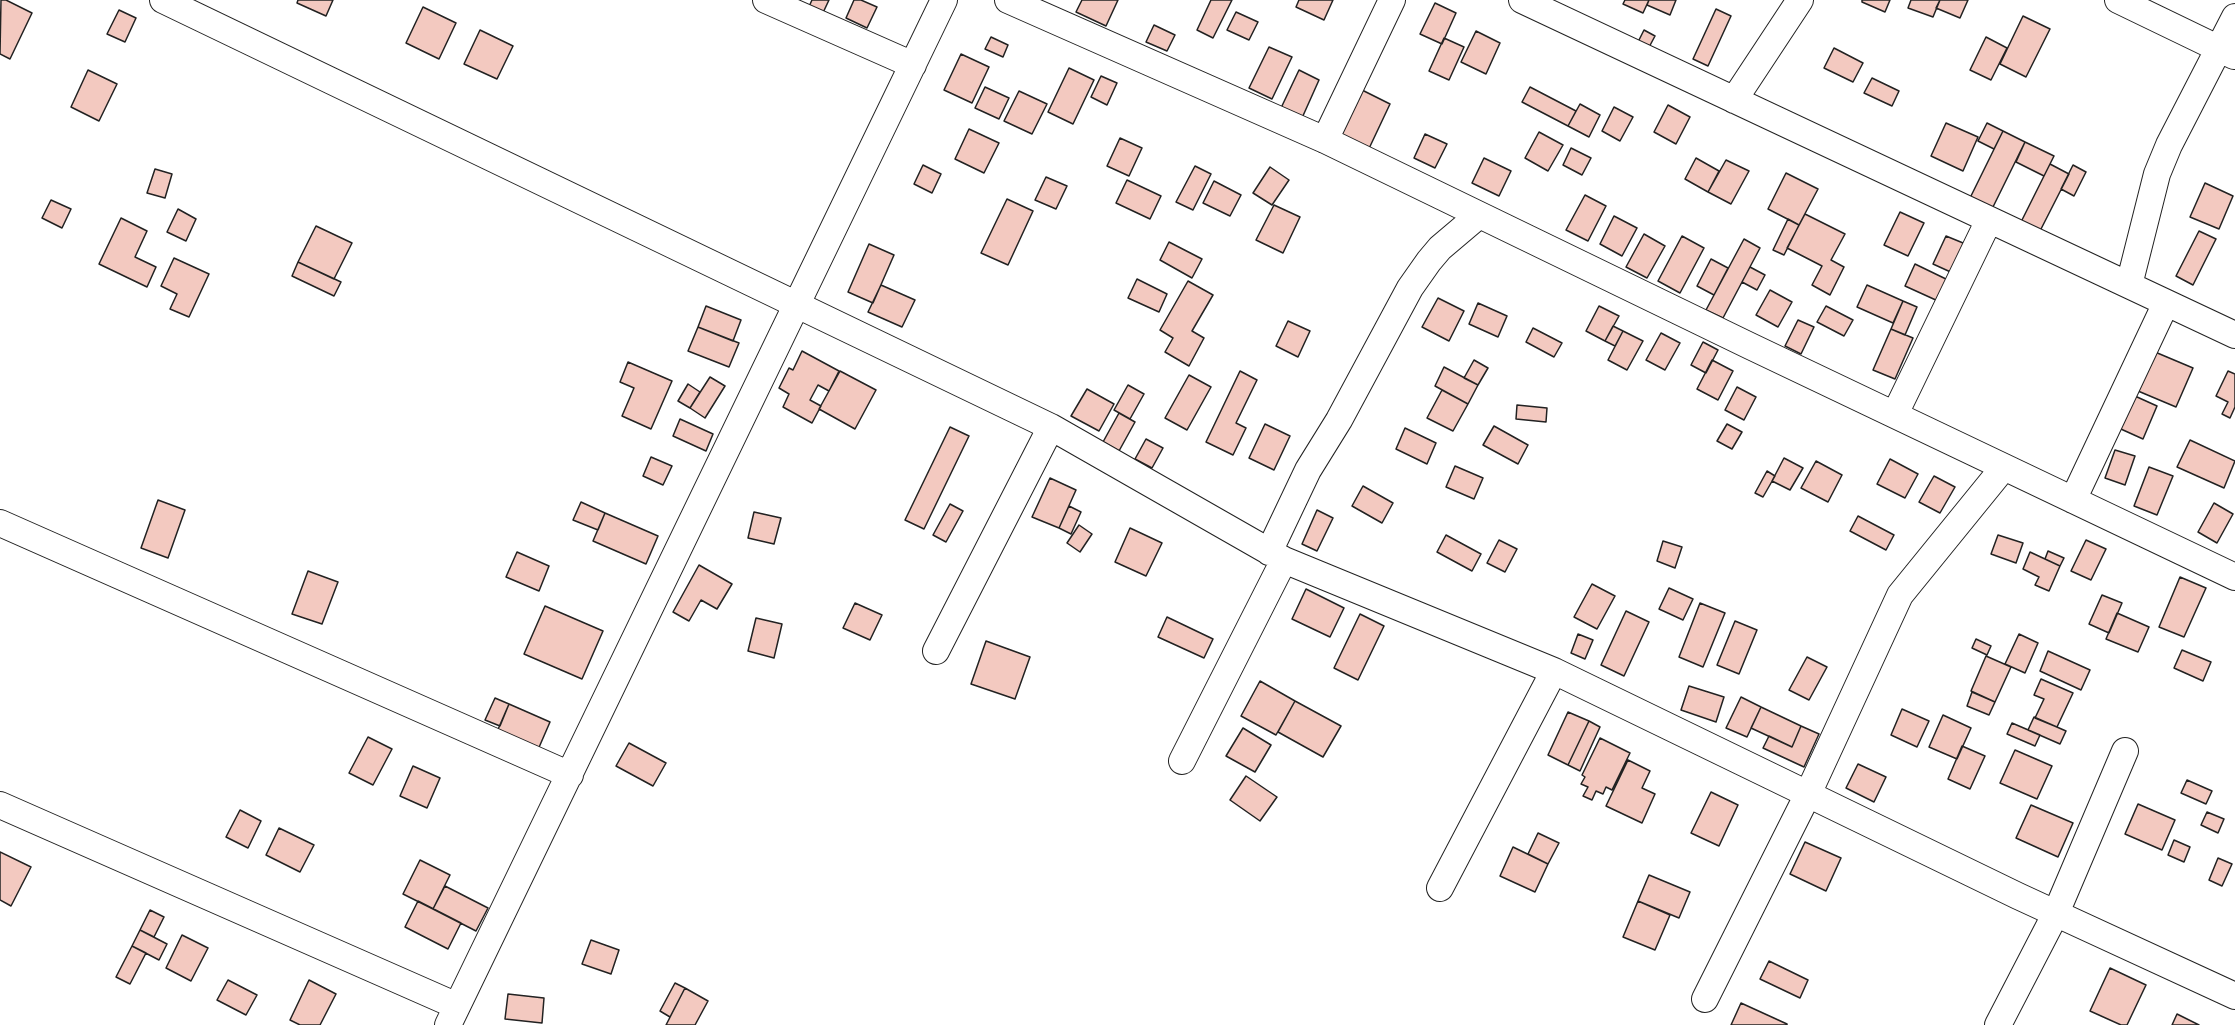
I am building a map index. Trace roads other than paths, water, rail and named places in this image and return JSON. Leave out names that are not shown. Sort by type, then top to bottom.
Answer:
[{"type":"street","points":[[163,0],[1051,427],[1277,556],[1554,671],[2056,913],[2235,996]]},
{"type":"street","points":[[766,0],[913,65]]},
{"type":"street","points":[[0,805],[453,1016],[944,0]]},
{"type":"street","points":[[1008,0],[1325,140],[2235,577]]},
{"type":"street","points":[[1325,140],[1392,0]]},
{"type":"street","points":[[1522,0],[2235,335]]},
{"type":"street","points":[[1734,100],[1800,0]]},
{"type":"street","points":[[2118,0],[2227,53]]},
{"type":"street","points":[[2129,285],[2157,174],[2169,145],[2227,53],[2235,17]]},
{"type":"street","points":[[1182,761],[1277,556],[1308,470],[1344,411],[1414,281],[1440,248],[1479,215]]},
{"type":"street","points":[[1894,414],[1989,220]]},
{"type":"street","points":[[2073,500],[2166,303]]},
{"type":"street","points":[[936,651],[1051,427]]},
{"type":"street","points":[[1705,999],[1808,794],[1900,595],[2004,467]]},
{"type":"street","points":[[0,523],[570,775]]},
{"type":"street","points":[[1440,888],[1554,671]]},
{"type":"street","points":[[1998,1025],[2056,913],[2125,751]]}]
